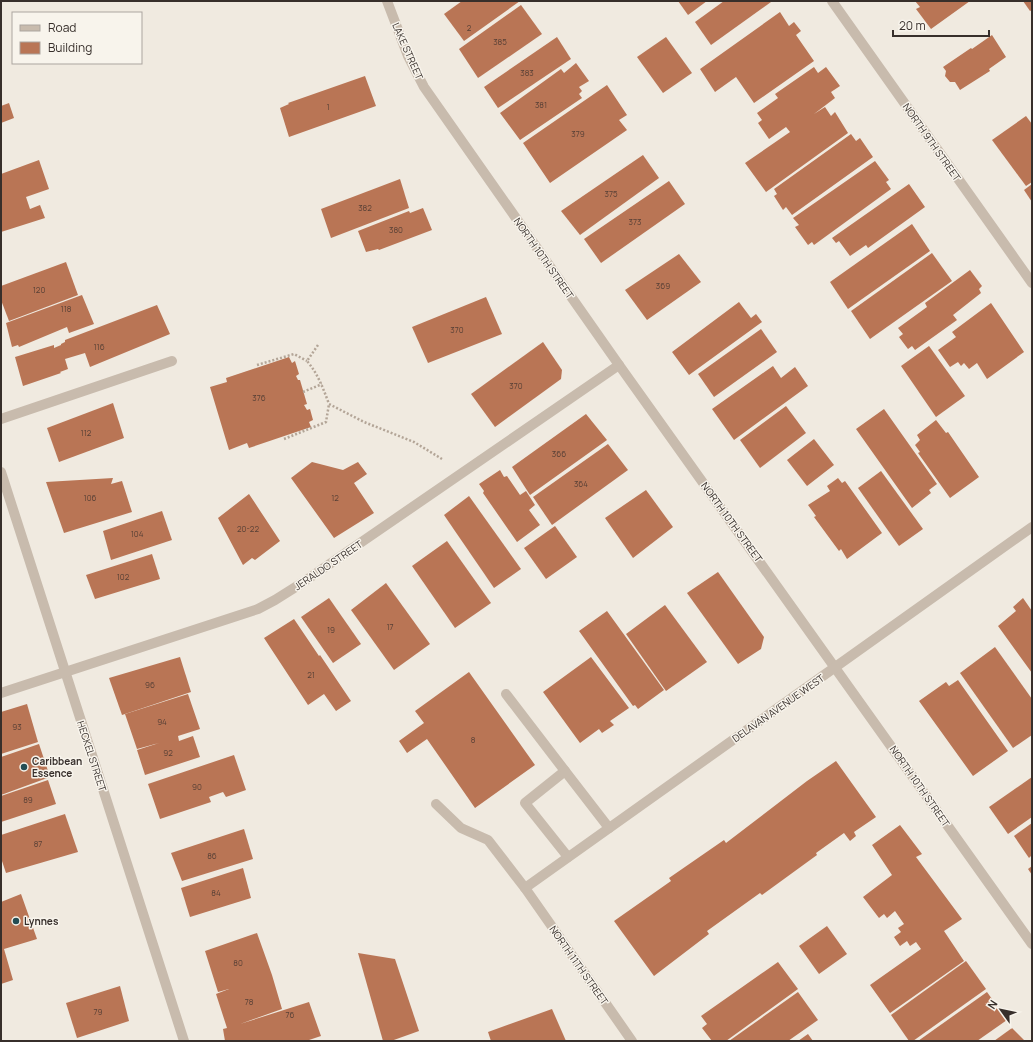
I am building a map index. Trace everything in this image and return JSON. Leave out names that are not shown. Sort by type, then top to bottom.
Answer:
[{"type":"street","name":"LAKE STREET","points":[[387,1],[413,68],[433,99]]},
{"type":"street","name":"NORTH 9TH STREET","points":[[832,1],[1032,283]]},
{"type":"street","name":"NORTH 10TH STREET","points":[[433,99],[619,364],[1032,944]]},
{"type":"street","points":[[1,419],[172,361]]},
{"type":"street","name":"JERALDO STREET","points":[[1,693],[258,609],[302,583],[619,364]]},
{"type":"street","name":"HECKEL STREET","points":[[1,472],[184,1041]]},
{"type":"street","name":"DELAVAN AVENUE WEST","points":[[525,888],[1032,527]]},
{"type":"street","points":[[506,694],[609,828]]},
{"type":"street","points":[[565,771],[525,803],[568,857]]},
{"type":"street","name":"NORTH 11TH STREET","points":[[436,804],[461,828],[488,840],[525,888],[632,1041]]},
{"type":"path","points":[[307,361],[318,345]]},
{"type":"path","points":[[257,365],[294,354],[307,361],[315,371],[322,384],[329,404],[326,422],[284,439]]},
{"type":"path","points":[[304,392],[322,384]]},
{"type":"path","points":[[329,404],[364,422],[414,442],[443,459]]},
{"type":"building","points":[[462,1],[520,1],[464,41],[444,14]]},
{"type":"building","points":[[678,1],[707,1],[688,15]]},
{"type":"building","points":[[724,1],[771,2],[711,45],[695,22]]},
{"type":"building","points":[[915,1],[970,1],[931,29],[916,9],[920,7]]},
{"type":"building","points":[[1023,1],[1032,1],[1032,10],[1030,11]]},
{"type":"building","points":[[521,5],[542,34],[478,78],[459,49]]},
{"type":"building","points":[[780,12],[789,26],[794,22],[801,31],[796,35],[814,61],[754,103],[736,77],[715,92],[700,69]]},
{"type":"building","points":[[992,35],[1006,57],[989,69],[990,71],[960,90],[955,82],[950,82],[945,76],[946,71],[943,67]]},
{"type":"building","points":[[557,37],[571,59],[498,108],[484,87]]},
{"type":"building","points":[[666,37],[692,73],[663,93],[637,57]]},
{"type":"building","points":[[576,63],[589,81],[579,87],[582,91],[579,94],[582,98],[520,140],[500,113],[561,69],[564,73]]},
{"type":"building","points":[[814,67],[818,73],[826,67],[840,86],[831,92],[835,98],[814,114],[825,107],[831,116],[835,112],[848,133],[766,192],[745,163],[790,132],[786,127],[769,139],[758,123],[762,120],[757,113],[778,98],[775,94]]},
{"type":"building","points":[[365,76],[376,106],[289,137],[280,108],[289,104],[288,103]]},
{"type":"building","points":[[607,85],[627,115],[619,120],[627,130],[550,183],[523,143]]},
{"type":"building","points":[[9,103],[14,118],[1,123],[1,106]]},
{"type":"building","points":[[1026,116],[1032,124],[1032,182],[1026,186],[992,140]]},
{"type":"building","points":[[851,134],[856,141],[860,138],[873,157],[792,215],[786,207],[783,210],[774,196],[777,194],[774,189]]},
{"type":"building","points":[[643,155],[659,178],[580,235],[561,211]]},
{"type":"building","points":[[39,160],[49,189],[26,197],[30,209],[40,205],[45,218],[1,232],[1,174]]},
{"type":"building","points":[[875,161],[889,180],[886,182],[891,189],[814,245],[812,242],[808,245],[795,227],[799,225],[793,218]]},
{"type":"building","points":[[400,179],[409,208],[331,238],[321,209]]},
{"type":"building","points":[[669,181],[685,204],[601,263],[584,239]]},
{"type":"building","points":[[909,184],[925,207],[868,248],[866,245],[850,256],[839,241],[836,243],[832,238]]},
{"type":"building","points":[[1032,184],[1032,202],[1024,190]]},
{"type":"building","points":[[423,208],[432,230],[379,250],[366,252],[358,231],[409,211],[410,213]]},
{"type":"building","points":[[912,224],[930,251],[848,309],[830,282]]},
{"type":"building","points":[[932,253],[952,281],[870,339],[851,311]]},
{"type":"building","points":[[679,254],[701,282],[647,320],[625,290]]},
{"type":"building","points":[[66,262],[78,295],[9,321],[1,300],[1,286]]},
{"type":"building","points":[[970,270],[982,286],[979,289],[981,293],[953,315],[957,320],[915,350],[912,346],[908,349],[899,337],[903,334],[898,328],[927,307],[925,303]]},
{"type":"building","points":[[82,295],[94,324],[69,333],[67,327],[19,347],[18,345],[12,347],[6,323]]},
{"type":"building","points":[[486,297],[502,334],[428,363],[412,327]]},
{"type":"building","points":[[739,302],[751,318],[756,314],[762,322],[689,375],[672,352]]},
{"type":"building","points":[[991,303],[1024,352],[987,379],[977,363],[969,369],[964,363],[961,366],[958,362],[950,367],[938,350],[956,337],[952,332]]},
{"type":"building","points":[[157,305],[170,334],[90,367],[85,353],[65,359],[68,369],[60,372],[61,373],[23,386],[15,357],[54,345],[54,348],[61,345],[65,342],[65,340]]},
{"type":"building","points":[[761,329],[777,352],[714,397],[698,374]]},
{"type":"building","points":[[543,342],[562,370],[561,379],[495,427],[471,394]]},
{"type":"building","points":[[929,346],[965,396],[936,417],[901,366]]},
{"type":"building","points":[[289,357],[292,363],[295,361],[299,374],[296,376],[298,380],[300,380],[307,404],[304,405],[307,410],[310,409],[313,420],[309,422],[311,427],[249,448],[247,443],[229,450],[210,387],[227,382],[226,378]]},
{"type":"building","points":[[773,366],[781,378],[795,367],[808,386],[734,440],[712,409]]},
{"type":"building","points":[[113,403],[124,438],[59,462],[47,428]]},
{"type":"building","points":[[786,406],[806,433],[760,468],[740,440]]},
{"type":"building","points":[[884,409],[937,484],[929,490],[931,493],[912,508],[856,429]]},
{"type":"building","points":[[586,414],[607,440],[530,495],[512,467]]},
{"type":"building","points":[[936,420],[946,433],[948,432],[979,477],[950,498],[918,453],[920,452],[915,445],[920,440],[917,435]]},
{"type":"building","points":[[814,439],[834,465],[807,486],[787,460]]},
{"type":"building","points":[[608,444],[628,470],[552,525],[533,497]]},
{"type":"building","points":[[312,462],[343,470],[358,462],[367,474],[354,483],[374,513],[334,538],[291,478]]},
{"type":"building","points":[[500,470],[504,477],[507,476],[520,495],[526,491],[535,505],[529,510],[540,525],[517,542],[483,493],[484,491],[479,484]]},
{"type":"building","points":[[881,471],[923,529],[899,546],[858,488]]},
{"type":"building","points":[[113,478],[111,484],[122,481],[132,512],[64,533],[46,482]]},
{"type":"building","points":[[838,478],[842,483],[845,481],[882,533],[847,559],[841,549],[839,551],[814,517],[816,516],[808,505],[830,491],[827,486]]},
{"type":"building","points":[[646,490],[673,527],[633,558],[605,518]]},
{"type":"building","points":[[249,494],[280,541],[255,560],[252,558],[243,565],[218,518]]},
{"type":"building","points":[[469,496],[521,569],[494,588],[444,515]]},
{"type":"building","points":[[162,511],[172,540],[111,560],[103,531]]},
{"type":"building","points":[[555,526],[577,557],[546,579],[524,548]]},
{"type":"building","points":[[447,541],[491,603],[455,628],[412,566]]},
{"type":"building","points":[[152,554],[160,579],[95,599],[86,575]]},
{"type":"building","points":[[718,572],[764,637],[761,649],[738,664],[687,593]]},
{"type":"building","points":[[386,583],[430,644],[394,670],[351,610]]},
{"type":"building","points":[[329,598],[361,644],[333,663],[301,617]]},
{"type":"building","points":[[1023,598],[1032,611],[1032,673],[998,626],[1016,611],[1013,607]]},
{"type":"building","points":[[665,605],[707,662],[666,691],[626,634]]},
{"type":"building","points":[[607,611],[664,690],[638,709],[635,705],[633,706],[579,631]]},
{"type":"building","points":[[294,619],[351,701],[336,711],[324,694],[308,705],[264,638]]},
{"type":"building","points":[[995,647],[1032,699],[1032,735],[1013,748],[960,673]]},
{"type":"building","points":[[180,657],[191,692],[122,715],[109,678]]},
{"type":"building","points":[[591,657],[629,708],[610,721],[614,725],[602,733],[599,729],[580,743],[543,692]]},
{"type":"building","points":[[469,672],[535,765],[475,808],[427,739],[407,753],[399,741],[424,723],[415,711]]},
{"type":"building","points":[[958,680],[1008,751],[973,776],[919,701],[946,682],[949,686]]},
{"type":"building","points":[[188,694],[200,729],[178,736],[179,741],[193,736],[200,757],[145,775],[137,750],[159,743],[137,749],[125,714]]},
{"type":"building","points":[[27,704],[38,742],[1,754],[1,712]]},
{"type":"building","name":"Caribbean Essence","points":[[39,744],[50,777],[1,795],[1,757]]},
{"type":"building","points":[[234,755],[246,790],[226,797],[223,792],[209,797],[211,802],[160,819],[148,784]]},
{"type":"building","points":[[836,761],[876,817],[854,832],[856,836],[850,841],[844,833],[816,853],[817,855],[762,895],[760,893],[707,931],[709,934],[654,976],[614,921],[671,881],[669,878],[724,840],[726,843],[807,781]]},
{"type":"building","points":[[1032,777],[1032,817],[1008,834],[989,807]]},
{"type":"building","points":[[48,780],[56,804],[1,822],[1,796]]},
{"type":"building","points":[[65,814],[78,852],[6,873],[1,858],[1,835]]},
{"type":"building","points":[[1032,823],[1032,855],[1029,858],[1014,836]]},
{"type":"building","points":[[900,825],[922,854],[916,857],[962,919],[944,931],[964,961],[890,1013],[870,985],[921,949],[916,942],[910,946],[907,941],[900,946],[894,937],[901,932],[898,928],[904,924],[895,911],[887,918],[884,914],[879,918],[863,897],[892,875],[872,845]]},
{"type":"building","points":[[244,829],[253,859],[182,881],[171,853]]},
{"type":"building","points":[[1032,866],[1032,875],[1028,869]]},
{"type":"building","points":[[243,868],[251,898],[190,917],[181,888]]},
{"type":"building","name":"Lynnes","points":[[21,894],[37,939],[4,949],[13,980],[1,984],[1,902]]},
{"type":"building","points":[[827,926],[847,954],[819,974],[799,946]]},
{"type":"building","points":[[257,933],[282,1009],[240,1024],[309,1002],[321,1036],[306,1041],[225,1041],[223,1029],[227,1028],[216,994],[229,989],[218,992],[205,951]]},
{"type":"building","points":[[358,953],[395,959],[419,1031],[391,1041],[383,1041]]},
{"type":"building","points":[[966,961],[986,989],[913,1041],[909,1041],[891,1015]]},
{"type":"building","points":[[778,962],[798,989],[726,1041],[712,1041],[702,1028],[707,1024],[701,1016]]},
{"type":"building","points":[[120,986],[129,1021],[77,1038],[66,1003]]},
{"type":"building","points":[[798,992],[818,1020],[788,1041],[729,1041]]},
{"type":"building","points":[[987,992],[1007,1020],[977,1041],[918,1041]]},
{"type":"building","points":[[552,1009],[566,1041],[491,1041],[488,1032]]},
{"type":"building","points":[[1012,1028],[1025,1041],[994,1041]]},
{"type":"building","points":[[808,1034],[813,1041],[798,1041]]},
{"type":"place","name":"Caribbean Essence","points":[[24,767]]},
{"type":"place","name":"Lynnes","points":[[16,921]]}]
